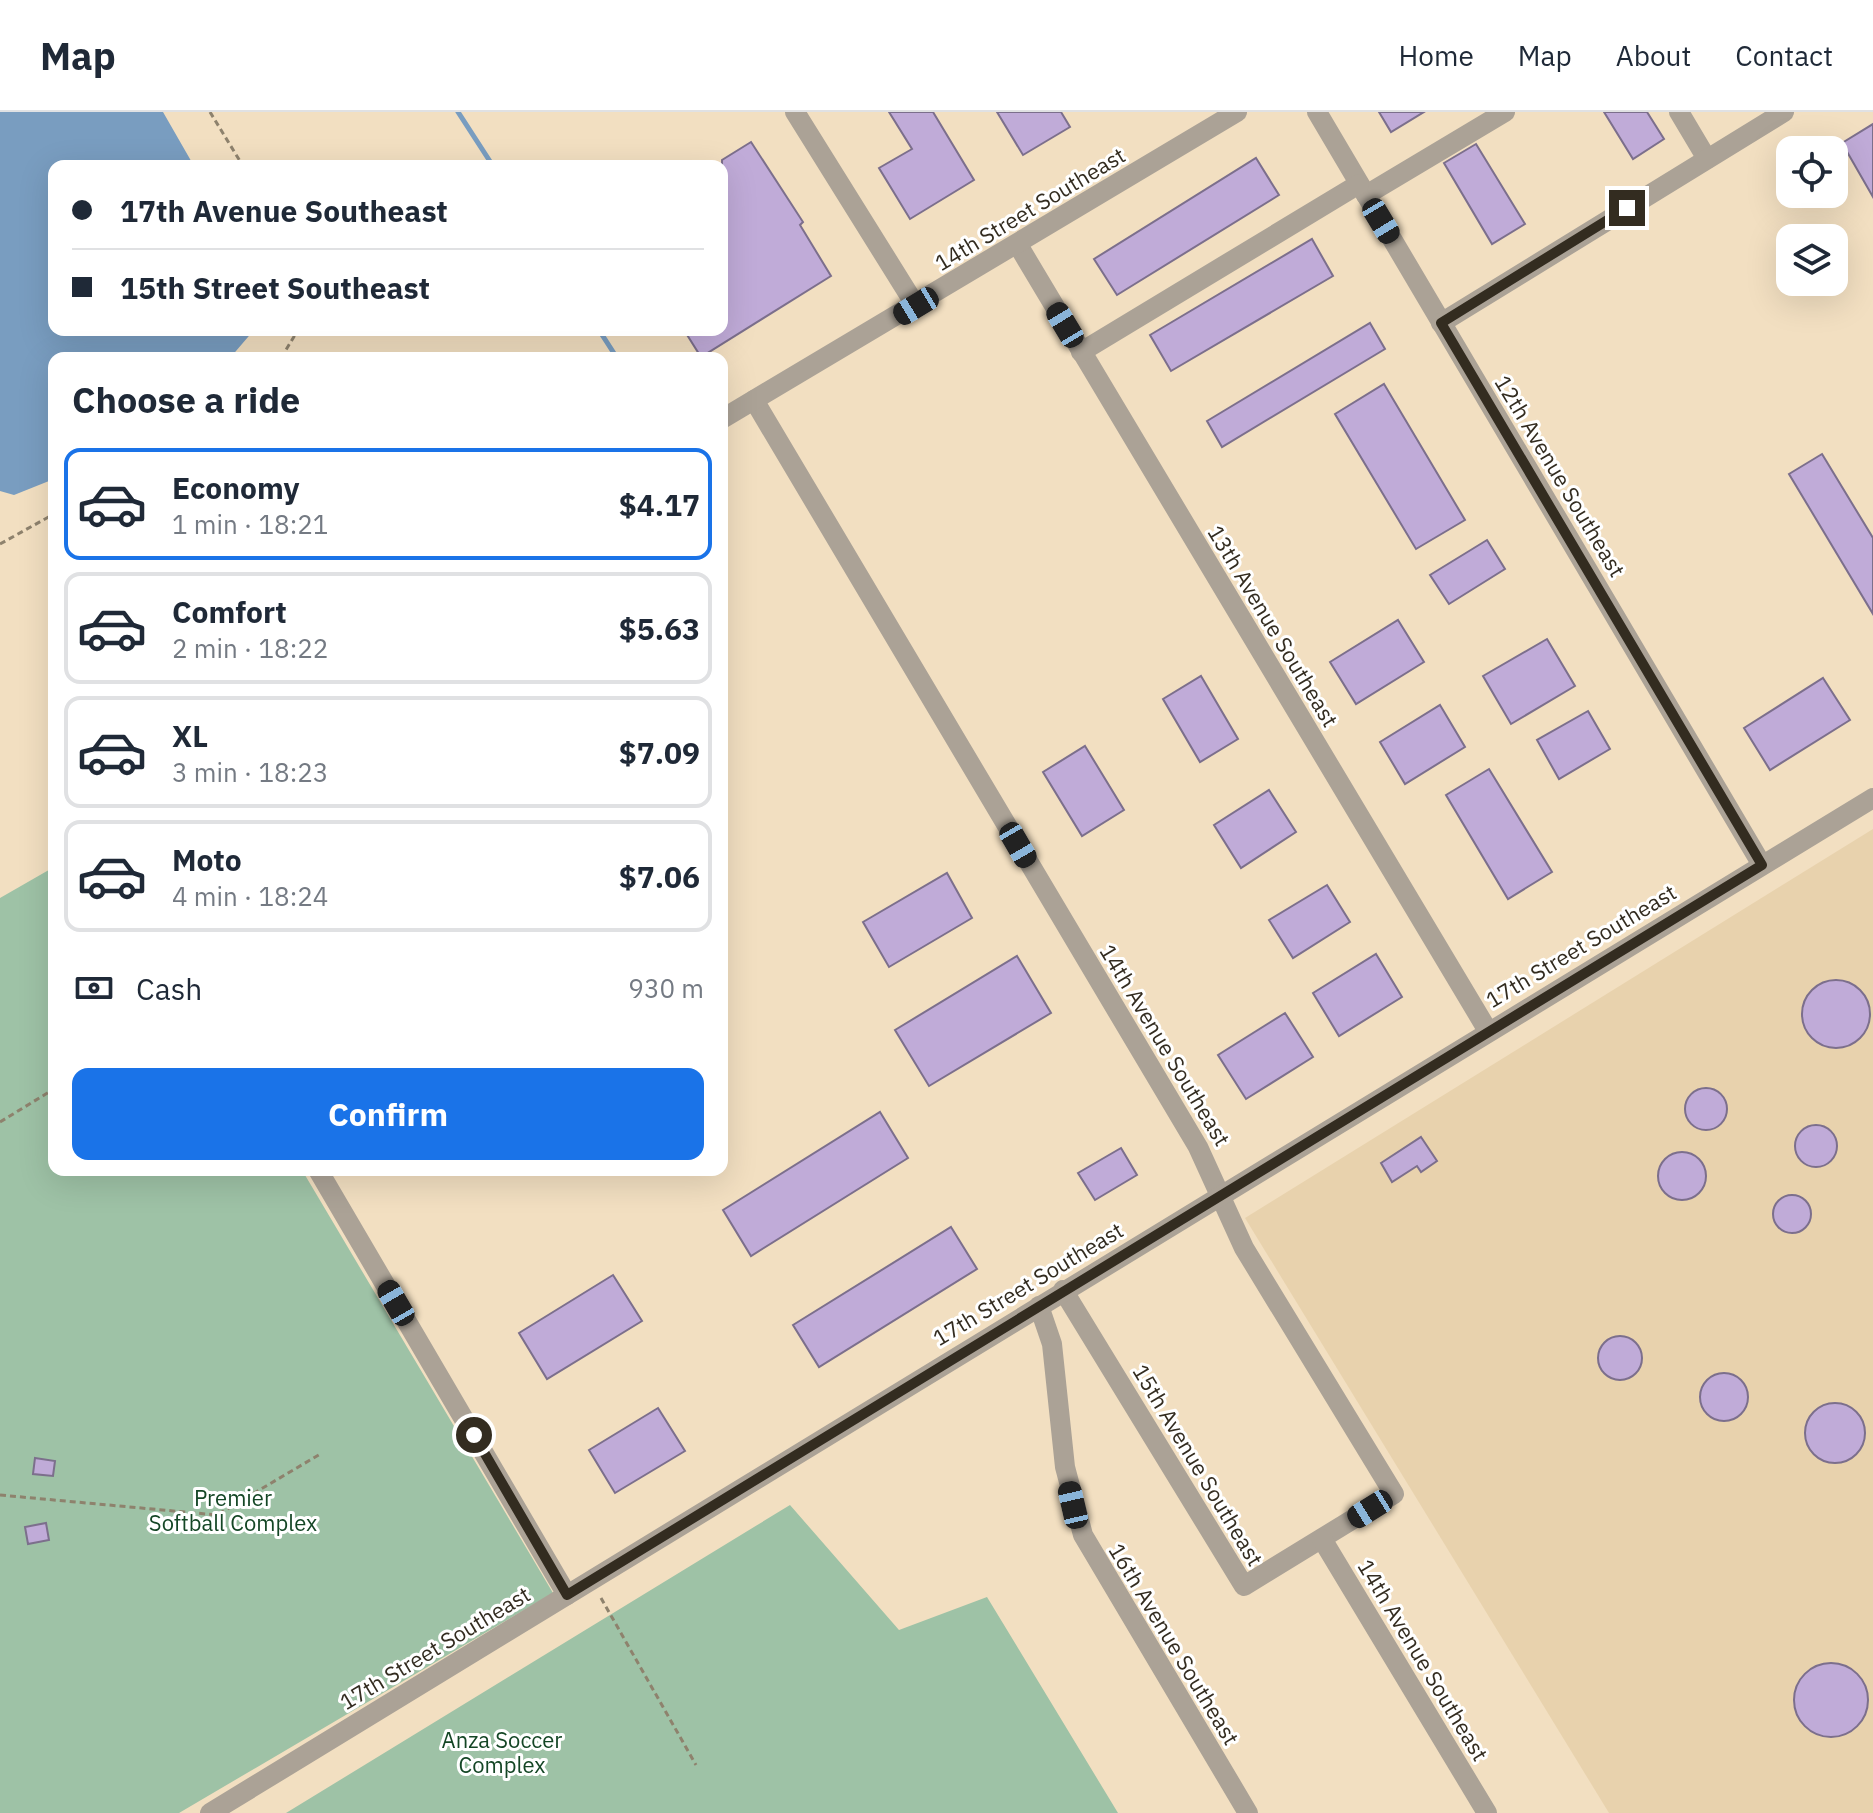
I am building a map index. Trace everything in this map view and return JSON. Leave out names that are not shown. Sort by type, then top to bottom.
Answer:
[{"type":"street","points":[[795,112],[916,306]]},
{"type":"street","name":"14th Street Southeast","points":[[728,415],[1237,112]]},
{"type":"street","name":"12th Avenue Southeast","points":[[1317,112],[1762,865]]},
{"type":"street","points":[[1081,352],[1505,112]]},
{"type":"street","points":[[1679,112],[1707,159]]},
{"type":"street","points":[[1441,323],[1784,112]]},
{"type":"street","name":"13th Avenue Southeast","points":[[1018,245],[1488,1031]]},
{"type":"street","name":"14th Avenue Southeast","points":[[754,400],[1198,1147],[1244,1248],[1394,1494],[1322,1539],[1487,1813]]},
{"type":"street","name":"17th Street Southeast","points":[[210,1813],[1873,798]]},
{"type":"street","points":[[322,1176],[567,1595]]},
{"type":"street","name":"15th Avenue Southeast","points":[[1063,1290],[1244,1586],[1322,1539]]},
{"type":"street","name":"16th Avenue Southeast","points":[[1039,1306],[1049,1331],[1065,1467],[1083,1535],[1248,1813]]},
{"type":"path","points":[[210,112],[239,160]]},
{"type":"path","points":[[0,544],[48,517]]},
{"type":"path","points":[[0,1122],[48,1093]]},
{"type":"path","points":[[0,1495],[217,1515],[322,1453]]},
{"type":"path","points":[[590,1581],[696,1765]]},
{"type":"shaded area","points":[[1873,829],[1873,1813],[1609,1813],[1245,1218]]},
{"type":"green space","name":"Premier Softball Complex","points":[[48,870],[48,1176],[306,1176],[553,1593],[179,1813],[0,1813],[0,898]]},
{"type":"green space","name":"Anza Soccer Complex","points":[[790,1505],[899,1630],[987,1597],[1118,1813],[286,1813]]},
{"type":"water","points":[[0,112],[163,112],[191,160],[48,160],[48,336],[249,336],[235,352],[48,352],[48,481],[14,495],[0,491]]},
{"type":"building","points":[[889,112],[933,112],[974,180],[910,219],[879,168],[912,149]]},
{"type":"building","points":[[997,112],[1061,112],[1070,127],[1023,155]]},
{"type":"building","points":[[1379,112],[1424,112],[1391,132]]},
{"type":"building","points":[[1604,112],[1647,112],[1664,139],[1633,159]]},
{"type":"building","points":[[1873,124],[1873,197],[1848,153],[1848,139]]},
{"type":"building","points":[[751,142],[803,222],[800,225],[831,276],[709,352],[698,352],[688,336],[728,336],[728,160],[722,160]]},
{"type":"building","points":[[1476,144],[1525,224],[1492,244],[1444,163]]},
{"type":"building","points":[[1256,158],[1279,195],[1117,295],[1094,259]]},
{"type":"building","points":[[1312,239],[1333,276],[1171,371],[1150,335]]},
{"type":"building","points":[[1370,323],[1385,349],[1222,447],[1207,421]]},
{"type":"building","points":[[1384,384],[1465,520],[1416,549],[1335,414]]},
{"type":"building","points":[[1822,454],[1873,538],[1873,614],[1789,474]]},
{"type":"building","points":[[1487,540],[1505,569],[1449,604],[1430,575]]},
{"type":"building","points":[[1398,620],[1424,662],[1356,704],[1330,662]]},
{"type":"building","points":[[1547,639],[1575,686],[1511,724],[1483,676]]},
{"type":"building","points":[[1201,676],[1238,739],[1200,762],[1163,699]]},
{"type":"building","points":[[1823,678],[1850,720],[1770,770],[1744,728]]},
{"type":"building","points":[[1440,705],[1465,747],[1405,784],[1380,742]]},
{"type":"building","points":[[1588,711],[1610,749],[1559,779],[1537,740]]},
{"type":"building","points":[[1085,746],[1124,810],[1082,836],[1043,772]]},
{"type":"building","points":[[1489,769],[1552,872],[1508,899],[1446,795]]},
{"type":"building","points":[[1269,790],[1296,832],[1241,868],[1214,825]]},
{"type":"building","points":[[947,873],[972,918],[889,967],[863,922]]},
{"type":"building","points":[[1327,885],[1350,922],[1293,958],[1269,920]]},
{"type":"building","points":[[1376,954],[1402,997],[1339,1036],[1313,993]]},
{"type":"building","points":[[1017,956],[1051,1013],[929,1086],[895,1030]]},
{"type":"building","points":[[1836,980],[1860,990],[1870,1014],[1860,1038],[1836,1048],[1812,1038],[1802,1014],[1812,990]]},
{"type":"building","points":[[1285,1013],[1313,1057],[1246,1099],[1218,1055]]},
{"type":"building","points":[[1706,1088],[1721,1094],[1727,1109],[1721,1124],[1706,1130],[1691,1124],[1685,1109],[1691,1094]]},
{"type":"building","points":[[880,1112],[908,1158],[751,1256],[723,1210]]},
{"type":"building","points":[[1816,1125],[1831,1131],[1837,1146],[1831,1161],[1816,1167],[1801,1161],[1795,1146],[1801,1131]]},
{"type":"building","points":[[1421,1137],[1437,1161],[1421,1172],[1417,1166],[1392,1182],[1381,1163]]},
{"type":"building","points":[[1121,1148],[1137,1175],[1095,1200],[1078,1173]]},
{"type":"building","points":[[1682,1152],[1699,1159],[1706,1176],[1699,1193],[1682,1200],[1665,1193],[1658,1176],[1665,1159]]},
{"type":"building","points":[[1792,1195],[1805,1201],[1811,1214],[1805,1227],[1792,1233],[1779,1227],[1773,1214],[1779,1201]]},
{"type":"building","points":[[951,1227],[977,1269],[819,1367],[793,1325]]},
{"type":"building","points":[[613,1275],[642,1321],[547,1379],[519,1333]]},
{"type":"building","points":[[1620,1336],[1636,1342],[1642,1358],[1636,1374],[1620,1380],[1604,1374],[1598,1358],[1604,1342]]},
{"type":"building","points":[[1724,1373],[1741,1380],[1748,1397],[1741,1414],[1724,1421],[1707,1414],[1700,1397],[1707,1380]]},
{"type":"building","points":[[1835,1403],[1847,1405],[1856,1412],[1863,1421],[1863,1445],[1856,1454],[1847,1461],[1835,1463],[1823,1461],[1814,1454],[1807,1445],[1805,1433],[1807,1421],[1814,1412],[1823,1405]]},
{"type":"building","points":[[658,1408],[685,1451],[615,1493],[589,1450]]},
{"type":"building","points":[[35,1458],[55,1461],[53,1476],[33,1474]]},
{"type":"building","points":[[46,1523],[49,1540],[28,1544],[25,1527]]},
{"type":"building","points":[[1831,1663],[1852,1669],[1862,1679],[1868,1700],[1862,1721],[1852,1731],[1831,1737],[1810,1731],[1800,1721],[1794,1700],[1800,1679],[1810,1669]]},
{"type":"waterway","points":[[458,112],[489,160]]},
{"type":"waterway","points":[[603,336],[613,352]]},
{"type":"route","points":[[474,1435],[567,1595],[1762,865],[1441,323],[1627,208]]}]
